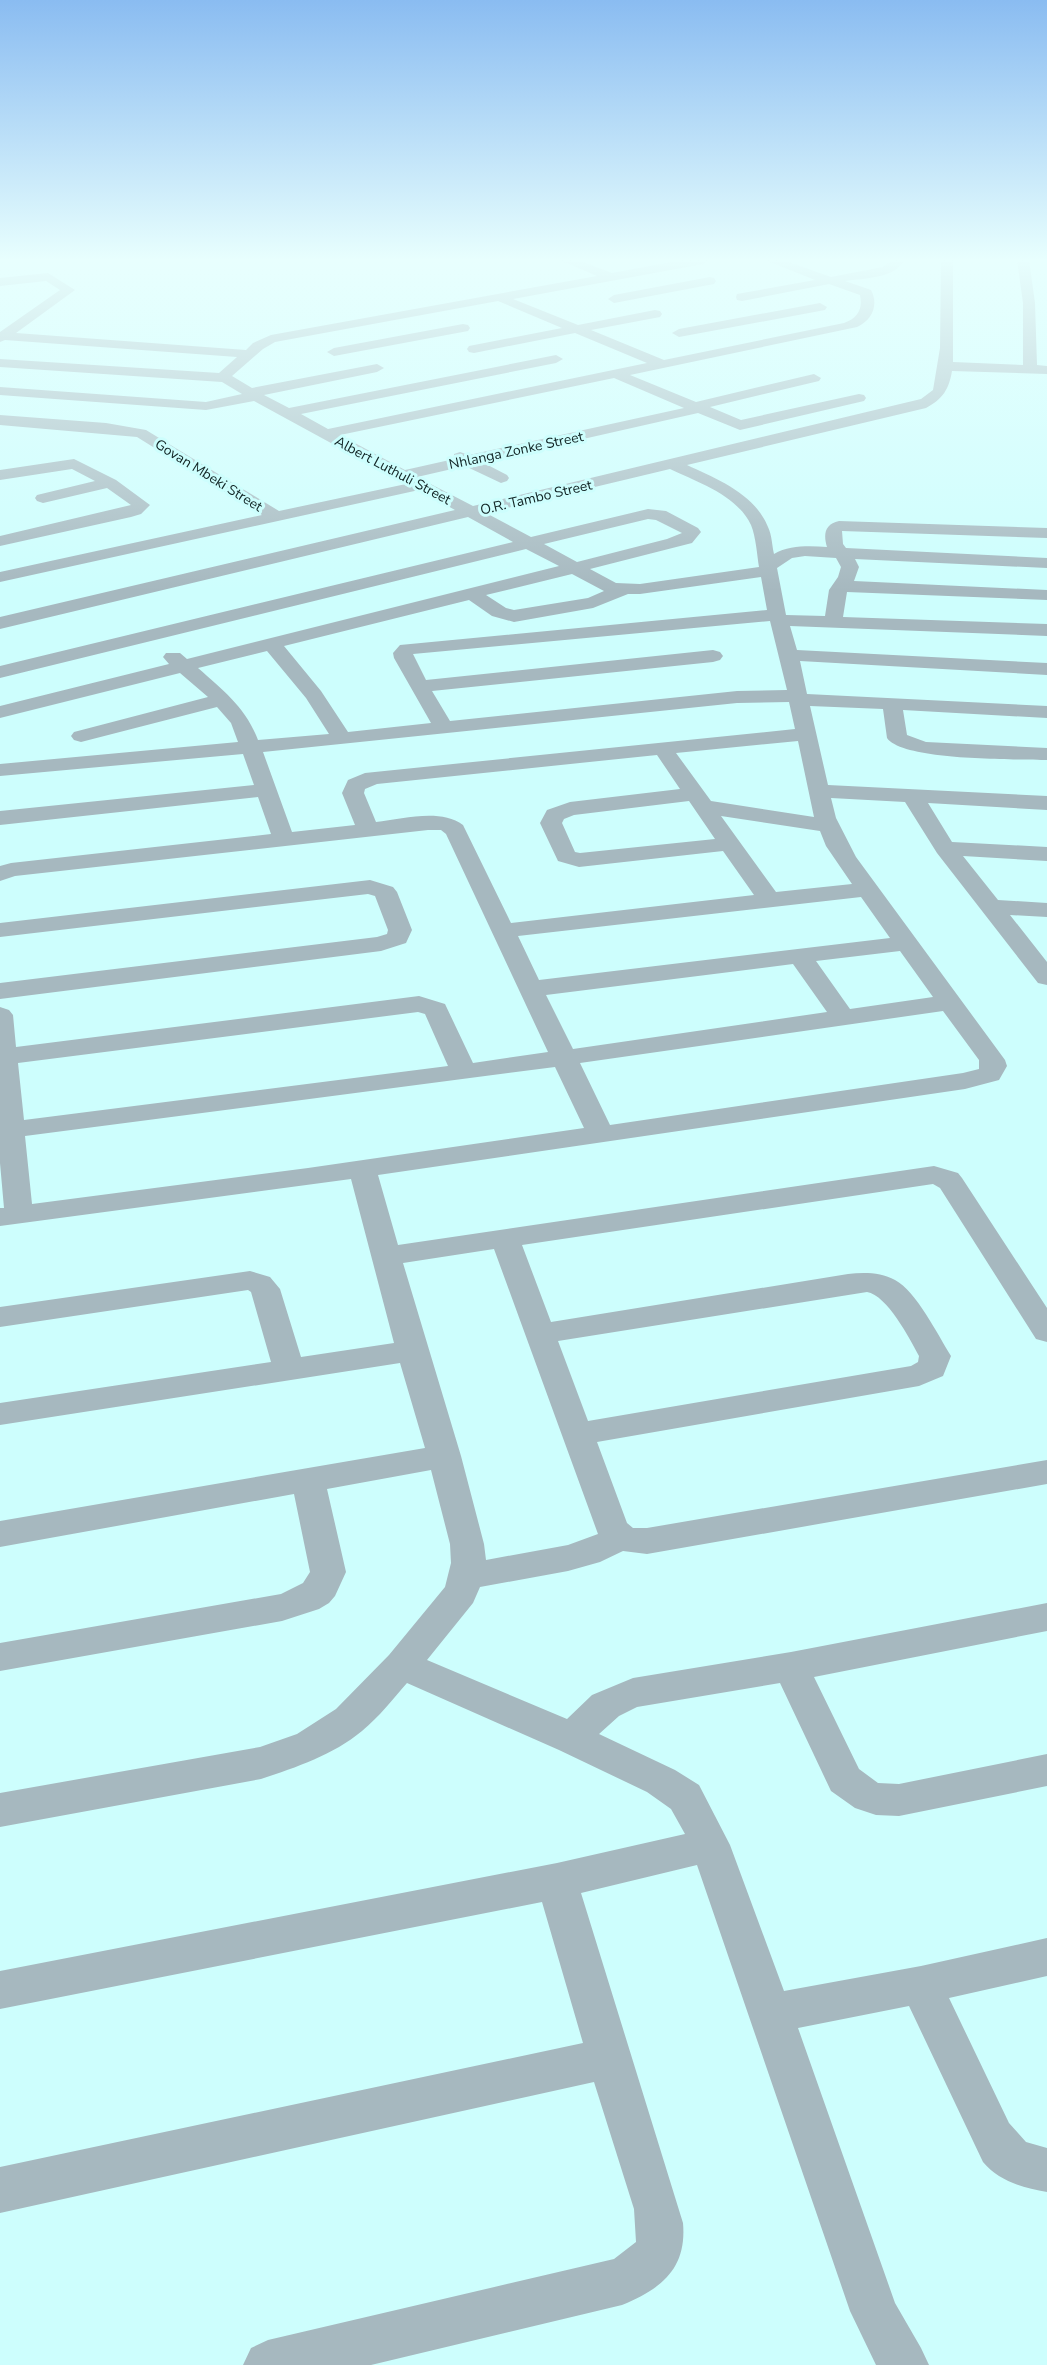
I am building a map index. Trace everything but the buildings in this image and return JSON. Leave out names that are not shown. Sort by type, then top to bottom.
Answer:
[{"type":"street","points":[[111,370],[225,378],[225,373],[228,370]]},
{"type":"street","points":[[106,428],[366,370]]},
{"type":"street","points":[[284,412],[497,370]]},
{"type":"street","points":[[324,434],[632,370]]},
{"type":"street","name":"O.R. Tambo Street","points":[[0,623],[921,405],[938,393],[943,370]]},
{"type":"street","points":[[494,371],[536,390]]},
{"type":"street","points":[[615,374],[740,425],[860,398]]},
{"type":"street","name":"Albert Luthuli Street","points":[[225,378],[324,434],[607,586],[622,590],[768,568]]},
{"type":"street","name":"Nhlanga Zonke Street","points":[[403,475],[467,461],[524,443],[587,435],[814,378]]},
{"type":"street","points":[[646,387],[669,382]]},
{"type":"street","points":[[0,391],[206,406]]},
{"type":"street","points":[[627,413],[666,429]]},
{"type":"street","name":"Govan Mbeki Street","points":[[0,420],[131,431],[148,437],[275,516]]},
{"type":"street","points":[[8,435],[25,422]]},
{"type":"street","points":[[568,426],[609,444]]},
{"type":"street","points":[[524,443],[552,458]]},
{"type":"street","points":[[451,452],[501,478]]},
{"type":"street","points":[[0,456],[19,471]]},
{"type":"street","points":[[0,475],[74,464],[140,502],[140,507],[125,513],[0,541]]},
{"type":"street","points":[[0,1015],[11,1130],[10,1216],[362,1169],[984,1077],[993,1070],[992,1060],[867,889],[837,846],[828,826],[778,617],[760,527],[752,510],[736,496],[674,465]]},
{"type":"street","points":[[43,498],[110,483]]},
{"type":"street","name":"Govan Mbeki Street","points":[[0,577],[422,485]]},
{"type":"street","points":[[0,672],[652,513],[692,532],[686,539],[680,541],[0,712]]},
{"type":"street","points":[[833,622],[840,586],[847,578],[850,567],[834,545],[833,532],[836,527],[843,525],[1047,533]]},
{"type":"street","points":[[21,536],[58,564]]},
{"type":"street","points":[[318,548],[336,559]]},
{"type":"street","points":[[768,568],[792,552],[1047,563]]},
{"type":"street","points":[[354,570],[371,580]]},
{"type":"street","points":[[840,586],[1047,595]]},
{"type":"street","points":[[471,593],[499,612],[514,616],[592,603],[622,590]]},
{"type":"street","points":[[443,727],[404,658],[403,653],[407,650],[690,622],[778,617],[833,622],[1047,630]]},
{"type":"street","points":[[690,622],[737,697]]},
{"type":"street","points":[[148,636],[222,700],[241,721],[284,839]]},
{"type":"street","points":[[272,644],[314,695],[342,739]]},
{"type":"street","points":[[421,686],[713,656]]},
{"type":"street","points":[[789,656],[1047,669]]},
{"type":"street","points":[[0,770],[342,739],[737,697],[798,698],[1047,712]]},
{"type":"street","points":[[81,736],[222,700]]},
{"type":"street","points":[[892,704],[897,738],[906,744],[926,748],[1047,754]]},
{"type":"street","points":[[401,774],[408,731]]},
{"type":"street","points":[[368,830],[354,798],[353,789],[366,780],[401,774],[807,734]]},
{"type":"street","points":[[662,748],[770,900]]},
{"type":"street","points":[[0,818],[266,789]]},
{"type":"street","points":[[820,791],[1047,803]]},
{"type":"street","points":[[913,797],[945,848],[1044,971]]},
{"type":"street","points":[[729,844],[579,860],[566,856],[551,822],[555,815],[570,809],[699,800],[828,826]]},
{"type":"street","points":[[0,874],[11,870],[442,823],[451,827],[600,1133]]},
{"type":"street","points":[[945,848],[1047,854]]},
{"type":"street","points":[[0,930],[370,887],[385,892],[400,930],[397,938],[381,944],[0,990]]},
{"type":"street","points":[[502,931],[867,889]]},
{"type":"street","points":[[993,907],[1047,910]]},
{"type":"street","points":[[530,989],[908,943]]},
{"type":"street","points":[[800,956],[842,1016]]},
{"type":"street","points":[[11,1130],[464,1072],[951,1002]]},
{"type":"street","points":[[3,1057],[419,1004],[436,1009],[464,1072]]},
{"type":"street","points":[[0,1810],[261,1763],[311,1745],[349,1720],[402,1665],[460,1593],[467,1576],[469,1563],[466,1544],[444,1456],[412,1351],[362,1169]]},
{"type":"street","points":[[386,1256],[934,1174],[948,1179],[952,1184],[1047,1332]]},
{"type":"street","points":[[505,1239],[611,1526],[620,1537],[627,1540],[647,1541],[1047,1472]]},
{"type":"street","points":[[0,1317],[238,1281],[253,1281],[261,1284],[265,1289],[289,1371]]},
{"type":"street","points":[[541,1334],[868,1282],[879,1284],[892,1292],[935,1356],[932,1368],[919,1376],[577,1434]]},
{"type":"street","points":[[0,1414],[412,1351]]},
{"type":"street","points":[[0,1534],[444,1456]]},
{"type":"street","points":[[0,1657],[282,1607],[306,1599],[322,1587],[328,1572],[308,1480]]},
{"type":"street","points":[[467,1576],[582,1555],[606,1547],[620,1537]]},
{"type":"street","points":[[573,1739],[595,1712],[618,1698],[633,1693],[790,1667],[1047,1617]]},
{"type":"street","points":[[402,1665],[573,1739],[674,1789],[685,1797],[710,1845],[874,2311],[885,2335],[904,2365]]},
{"type":"street","points":[[790,1667],[845,1780],[860,1793],[871,1798],[885,1802],[899,1800],[1047,1770]]},
{"type":"street","points":[[0,1990],[557,1881],[710,1845]]},
{"type":"street","points":[[268,2365],[622,2282],[654,2261],[661,2246],[659,2219],[557,1881]]},
{"type":"street","points":[[771,2013],[921,1985],[1047,1957]]},
{"type":"street","points":[[921,1985],[993,2138],[1004,2154],[1015,2162],[1047,2170]]},
{"type":"street","points":[[0,2190],[609,2058]]}]
